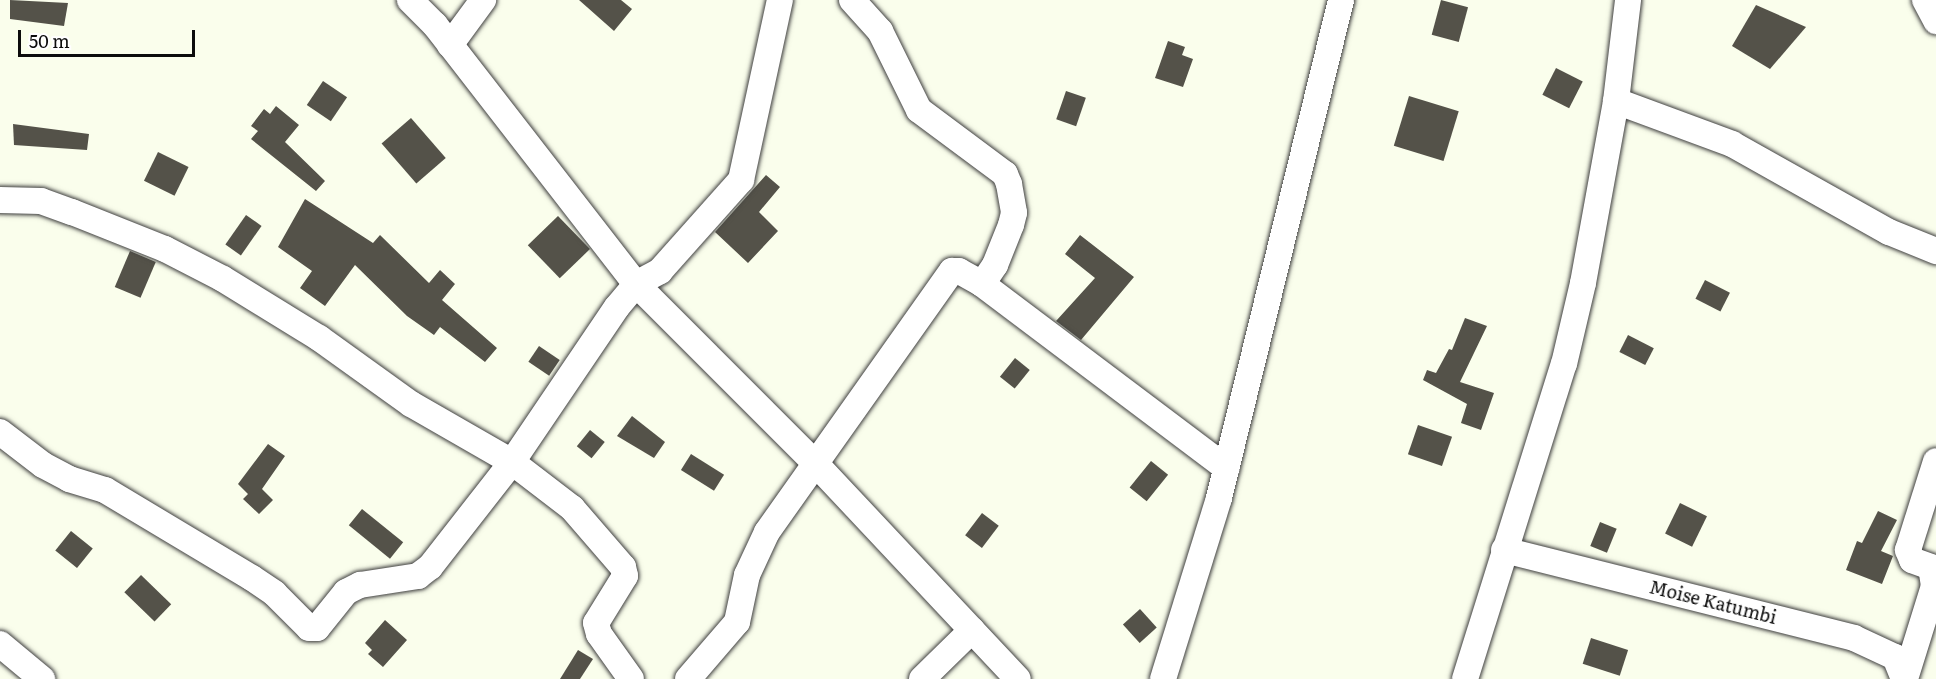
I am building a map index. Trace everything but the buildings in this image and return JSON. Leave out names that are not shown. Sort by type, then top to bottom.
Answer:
[{"type":"street","points":[[410,0],[450,45],[636,284],[814,463],[1018,679]]},
{"type":"street","points":[[450,45],[483,0]]},
{"type":"street","points":[[0,432],[43,465],[69,479],[105,490],[252,578],[274,593],[309,628],[317,628],[346,591],[360,585],[418,576],[430,567],[512,462],[636,284],[660,271],[741,180],[780,0]]},
{"type":"street","points":[[852,0],[880,31],[919,110],[1005,174],[1014,213],[995,265],[982,284]]},
{"type":"street","points":[[1163,679],[1180,632],[1226,468],[1341,0]]},
{"type":"street","points":[[1465,679],[1572,329],[1616,101],[1628,0]]},
{"type":"street","points":[[1925,0],[1936,21]]},
{"type":"street","points":[[1616,101],[1732,144],[1889,232],[1936,251]]},
{"type":"street","points":[[0,200],[41,201],[165,249],[223,279],[319,338],[411,404],[512,462],[572,508],[623,567],[625,576],[596,622],[604,641],[631,679]]},
{"type":"street","points":[[688,679],[737,622],[757,548],[814,463],[952,271],[959,271],[982,284],[1226,468]]},
{"type":"street","points":[[1904,679],[1934,586],[1931,567],[1912,560],[1908,550],[1936,461]]},
{"type":"street","name":"Moise Katumbi","points":[[1504,550],[1854,638],[1894,657],[1904,679]]},
{"type":"street","points":[[922,679],[972,630]]},
{"type":"street","points":[[0,644],[42,679]]}]
